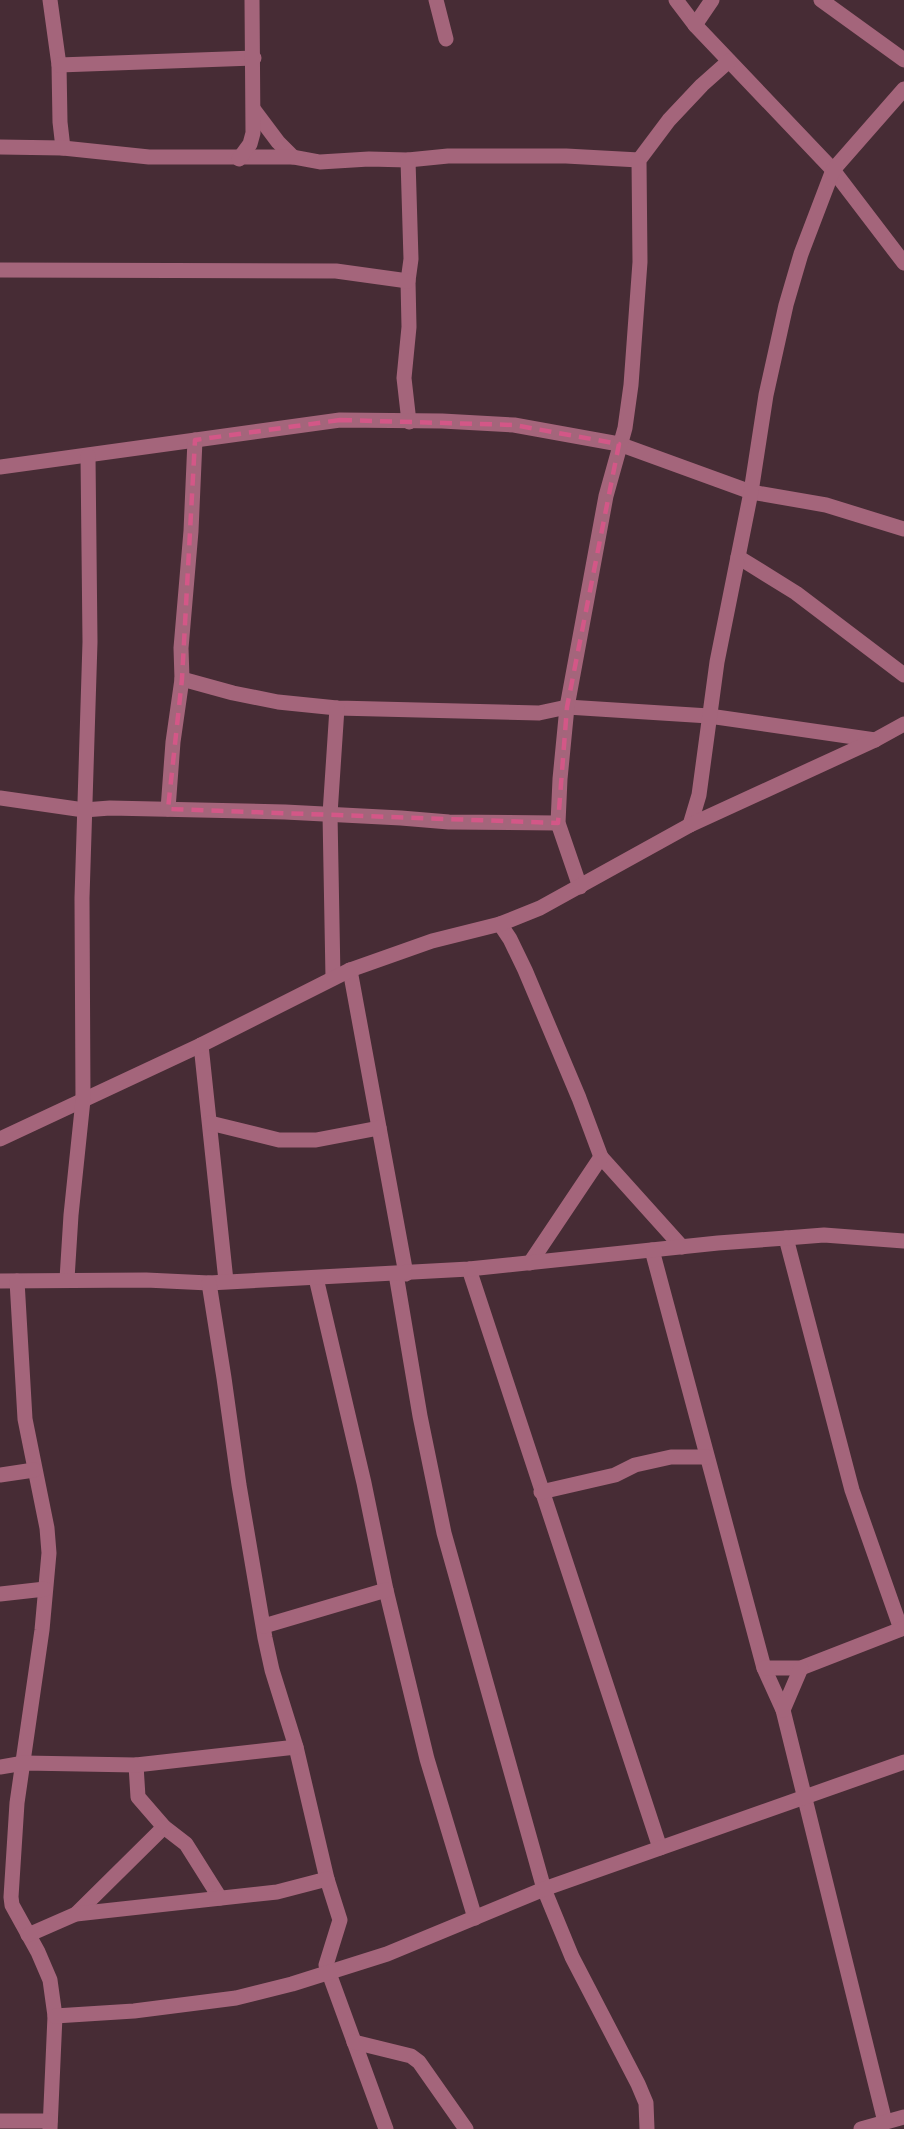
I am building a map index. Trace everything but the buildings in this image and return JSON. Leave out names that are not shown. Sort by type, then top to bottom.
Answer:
[{"type":"street","points":[[50,0],[59,65],[63,148]]},
{"type":"street","points":[[239,159],[250,144],[254,110],[252,0]]},
{"type":"street","points":[[436,0],[446,39]]},
{"type":"street","points":[[676,0],[695,25],[834,170],[904,263]]},
{"type":"street","points":[[695,25],[712,0]]},
{"type":"street","points":[[821,0],[904,60]]},
{"type":"street","points":[[59,65],[254,58]]},
{"type":"street","points":[[580,886],[558,823],[560,779],[567,707],[606,496],[625,428],[631,386],[640,262],[639,160],[669,120],[702,85],[729,61]]},
{"type":"street","points":[[690,825],[699,795],[717,663],[752,492],[766,395],[786,305],[801,254],[834,170],[904,89]]},
{"type":"street","points":[[254,110],[278,142],[293,157]]},
{"type":"street","points":[[0,147],[63,148],[149,157],[239,159],[293,157],[320,162],[369,159],[408,160],[448,156],[566,156],[639,160]]},
{"type":"street","points":[[408,160],[411,259],[408,281],[409,327],[404,378],[409,422]]},
{"type":"street","points":[[0,270],[336,271],[408,281]]},
{"type":"street","points":[[0,467],[340,420],[442,421],[514,425],[619,444],[752,492],[826,506],[904,529]]},
{"type":"street","points":[[168,809],[173,742],[182,679],[181,648],[191,531],[195,440]]},
{"type":"street","points":[[67,1279],[83,1100],[84,810],[90,642],[88,456]]},
{"type":"street","points":[[738,557],[796,592],[904,675]]},
{"type":"street","points":[[182,679],[278,702],[337,708],[539,713],[567,707],[709,716],[875,740]]},
{"type":"street","points":[[333,978],[330,814],[337,708]]},
{"type":"street","points":[[0,1139],[201,1045],[350,970],[432,941],[500,924],[540,908],[690,825],[875,740],[904,724]]},
{"type":"street","points":[[0,798],[84,810],[168,809],[330,814],[449,822],[558,823]]},
{"type":"street","points":[[500,924],[525,970],[579,1098],[601,1157],[682,1247]]},
{"type":"street","points":[[350,970],[379,1128],[422,1427],[444,1533],[544,1889],[572,1957],[638,2084],[646,2103],[647,2129]]},
{"type":"street","points":[[201,1045],[226,1281]]},
{"type":"street","points":[[210,1123],[279,1140],[316,1140],[379,1128]]},
{"type":"street","points":[[530,1263],[601,1157]]},
{"type":"street","points":[[0,1281],[146,1280],[209,1284],[226,1281],[469,1269],[824,1235],[904,1241]]},
{"type":"street","points":[[764,1668],[801,1668],[902,1629],[852,1490],[786,1238]]},
{"type":"street","points":[[652,1250],[764,1668],[783,1710],[885,2122]]},
{"type":"street","points":[[469,1269],[660,1848]]},
{"type":"street","points":[[316,1278],[386,1590],[401,1644],[427,1759],[475,1918]]},
{"type":"street","points":[[0,2121],[50,2125],[55,2016],[50,1980],[12,1905],[11,1897],[17,1803],[42,1630],[49,1553],[47,1528],[25,1419],[17,1281]]},
{"type":"street","points":[[209,1284],[239,1485],[272,1670],[296,1748],[313,1811],[327,1879],[340,1920],[326,1965],[386,2129]]},
{"type":"street","points":[[541,1492],[615,1475],[635,1465],[670,1457],[707,1457]]},
{"type":"street","points":[[0,1475],[34,1470]]},
{"type":"street","points":[[0,1594],[45,1589]]},
{"type":"street","points":[[264,1626],[386,1590]]},
{"type":"street","points":[[783,1710],[801,1668]]},
{"type":"street","points":[[0,1767],[24,1763],[136,1765],[296,1748]]},
{"type":"street","points":[[55,2016],[134,2012],[236,1998],[292,1984],[387,1954],[544,1889],[904,1762]]},
{"type":"street","points":[[136,1765],[138,1797],[164,1827],[190,1850],[220,1898]]},
{"type":"street","points":[[76,1914],[164,1827]]},
{"type":"street","points":[[28,1935],[76,1914],[277,1892],[327,1879]]},
{"type":"street","points":[[354,2042],[411,2056],[419,2062],[466,2129]]},
{"type":"street","points":[[861,2129],[904,2117]]},
{"type":"highlighted area","points":[[340,420],[514,425],[619,444],[567,707],[558,823],[168,809],[182,679],[195,440]]}]
